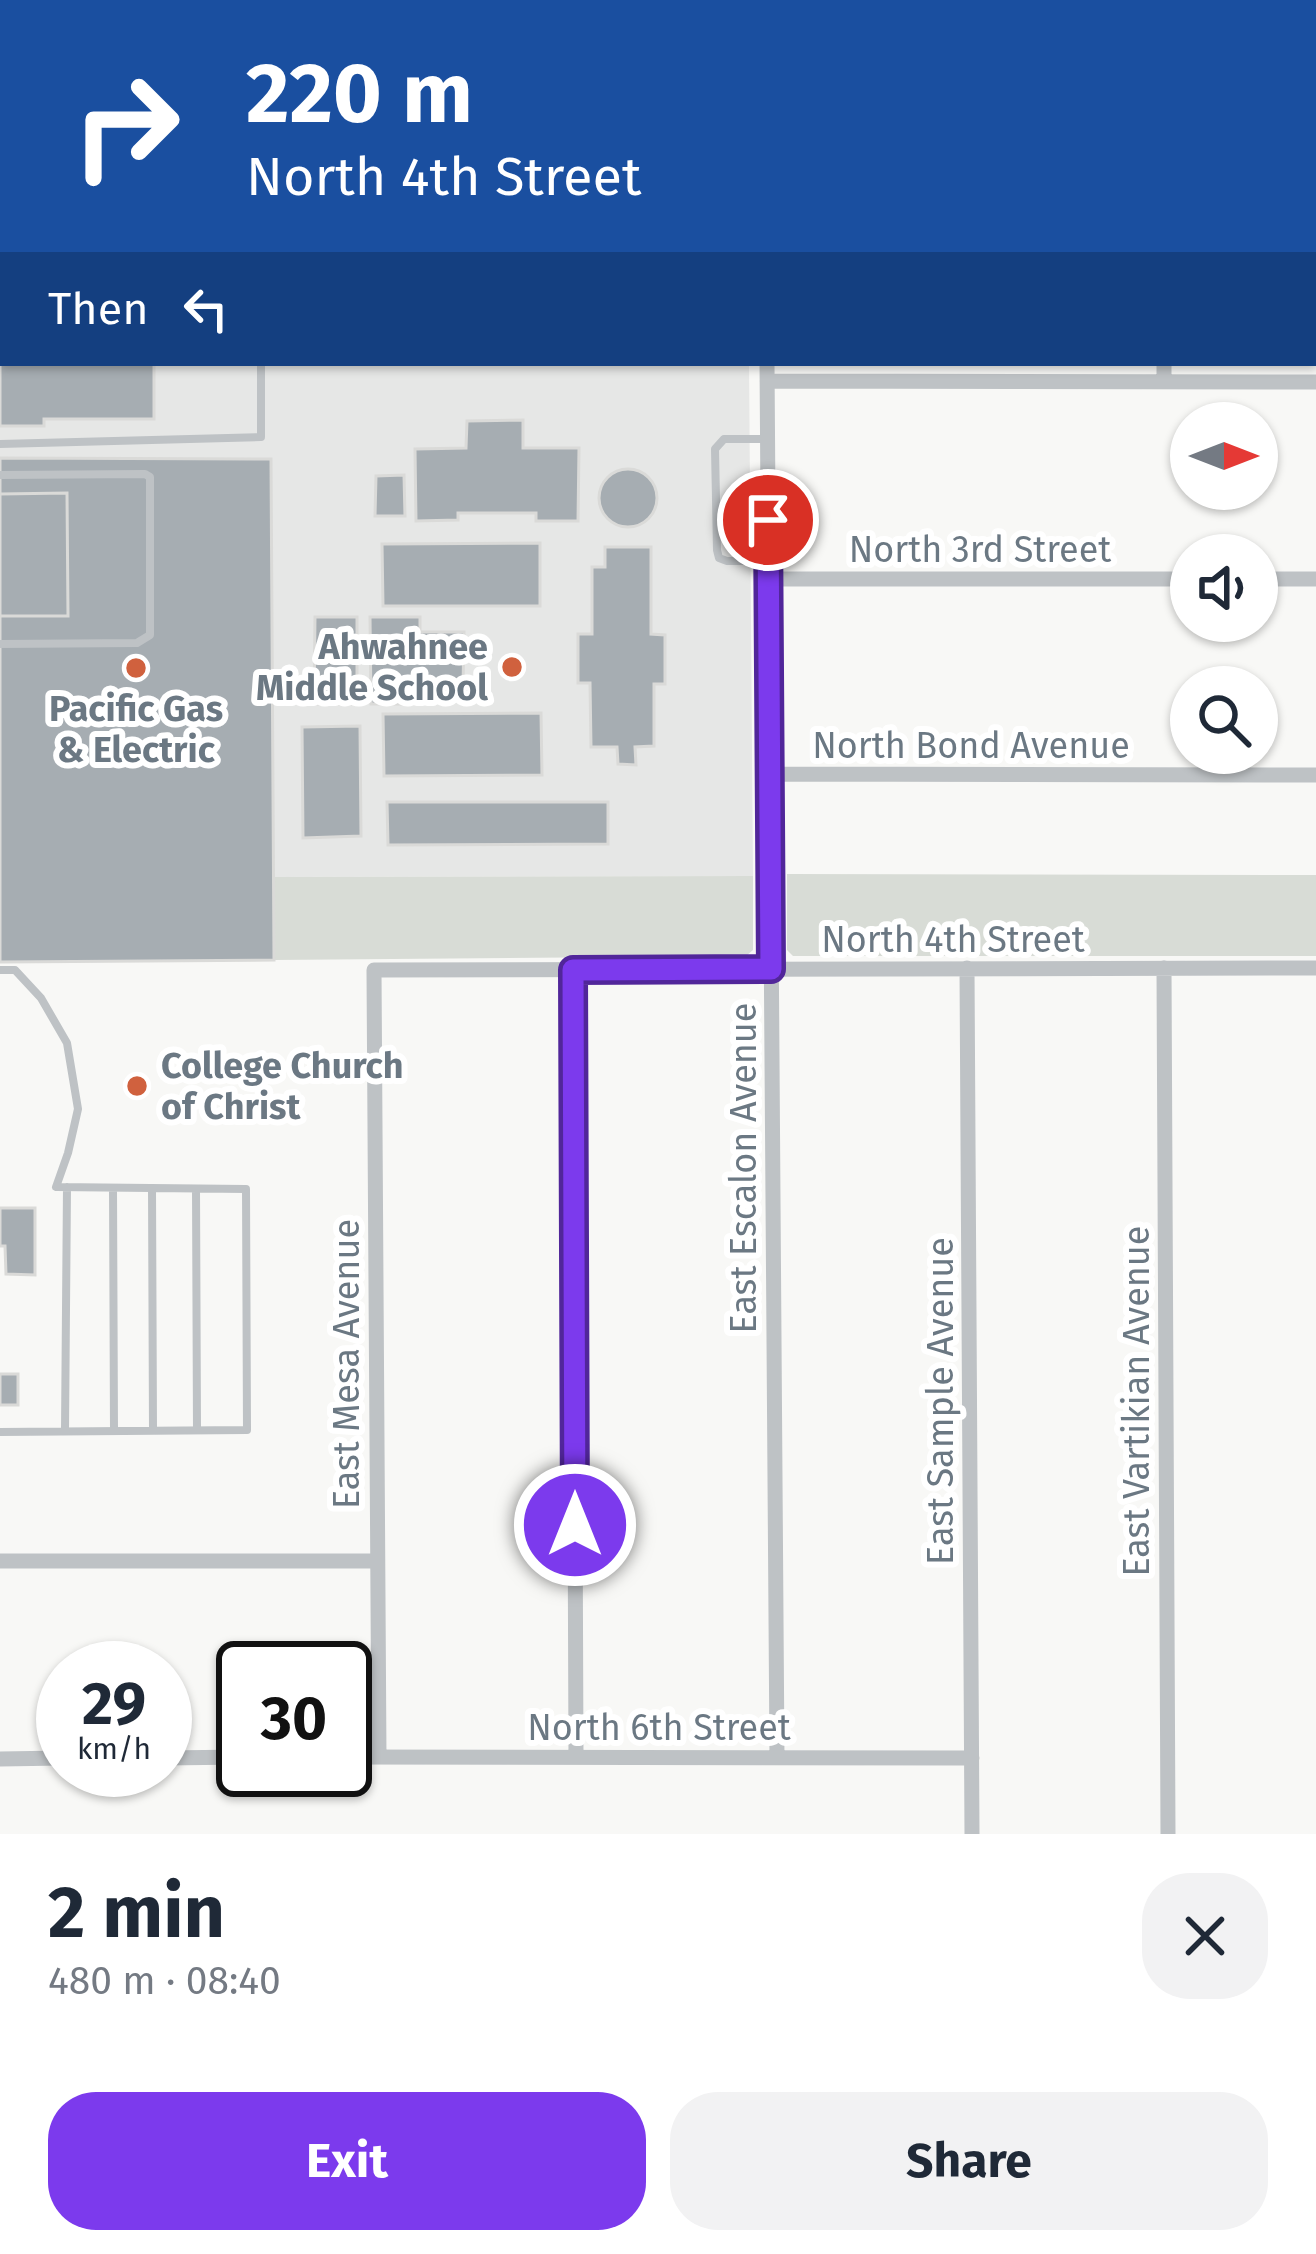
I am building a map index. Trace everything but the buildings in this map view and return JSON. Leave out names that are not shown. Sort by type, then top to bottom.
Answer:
[{"type":"street","points":[[968,366],[968,382]]},
{"type":"street","points":[[1164,366],[1164,381]]},
{"type":"street","points":[[767,372],[968,382],[1316,382]]},
{"type":"street","name":"East Escalon Avenue","points":[[767,372],[777,1756]]},
{"type":"street","name":"North 3rd Street","points":[[769,570],[1170,579]]},
{"type":"street","points":[[1278,579],[1316,579]]},
{"type":"street","name":"North Bond Avenue","points":[[770,774],[1316,776]]},
{"type":"street","name":"East Sample Avenue","points":[[967,968],[972,1834]]},
{"type":"street","name":"East Vartikian Avenue","points":[[1164,968],[1168,1834]]},
{"type":"street","name":"North 4th Street","points":[[374,970],[1316,968]]},
{"type":"street","name":"East Mesa Avenue","points":[[374,970],[379,1757]]},
{"type":"street","points":[[573,970],[576,1756]]},
{"type":"street","points":[[0,1561],[377,1561]]},
{"type":"street","name":"North 6th Street","points":[[372,1757],[972,1758]]},
{"type":"street","points":[[0,1759],[36,1758]]},
{"type":"lane","points":[[0,444],[261,437],[261,366]]},
{"type":"lane","points":[[768,439],[724,439],[715,449],[719,558],[769,570]]},
{"type":"lane","points":[[0,475],[149,477],[146,639],[137,643],[0,644]]},
{"type":"lane","points":[[0,970],[15,970],[41,998],[67,1043],[78,1109],[56,1187],[246,1190],[247,1430],[0,1432]]},
{"type":"lane","points":[[64,1431],[67,1187]]},
{"type":"lane","points":[[112,1188],[114,1431]]},
{"type":"lane","points":[[152,1188],[153,1430]]},
{"type":"lane","points":[[196,1189],[197,1430]]},
{"type":"shaded area","name":"Ahwahnee Middle School","points":[[0,366],[749,366],[753,876],[274,877],[271,459],[0,458]]},
{"type":"shaded area","points":[[787,874],[1316,875],[1316,956],[793,956],[787,950]]},
{"type":"shaded area","points":[[753,876],[753,950],[746,956],[274,960],[274,877]]},
{"type":"place","name":"Ahwahnee Middle School","points":[[512,667]]},
{"type":"place","name":"Pacific Gas & Electric","points":[[136,668]]},
{"type":"place","name":"College Church of Christ","points":[[137,1086]]},
{"type":"route","points":[[575,1525],[573,970],[771,969],[768,520]]}]
